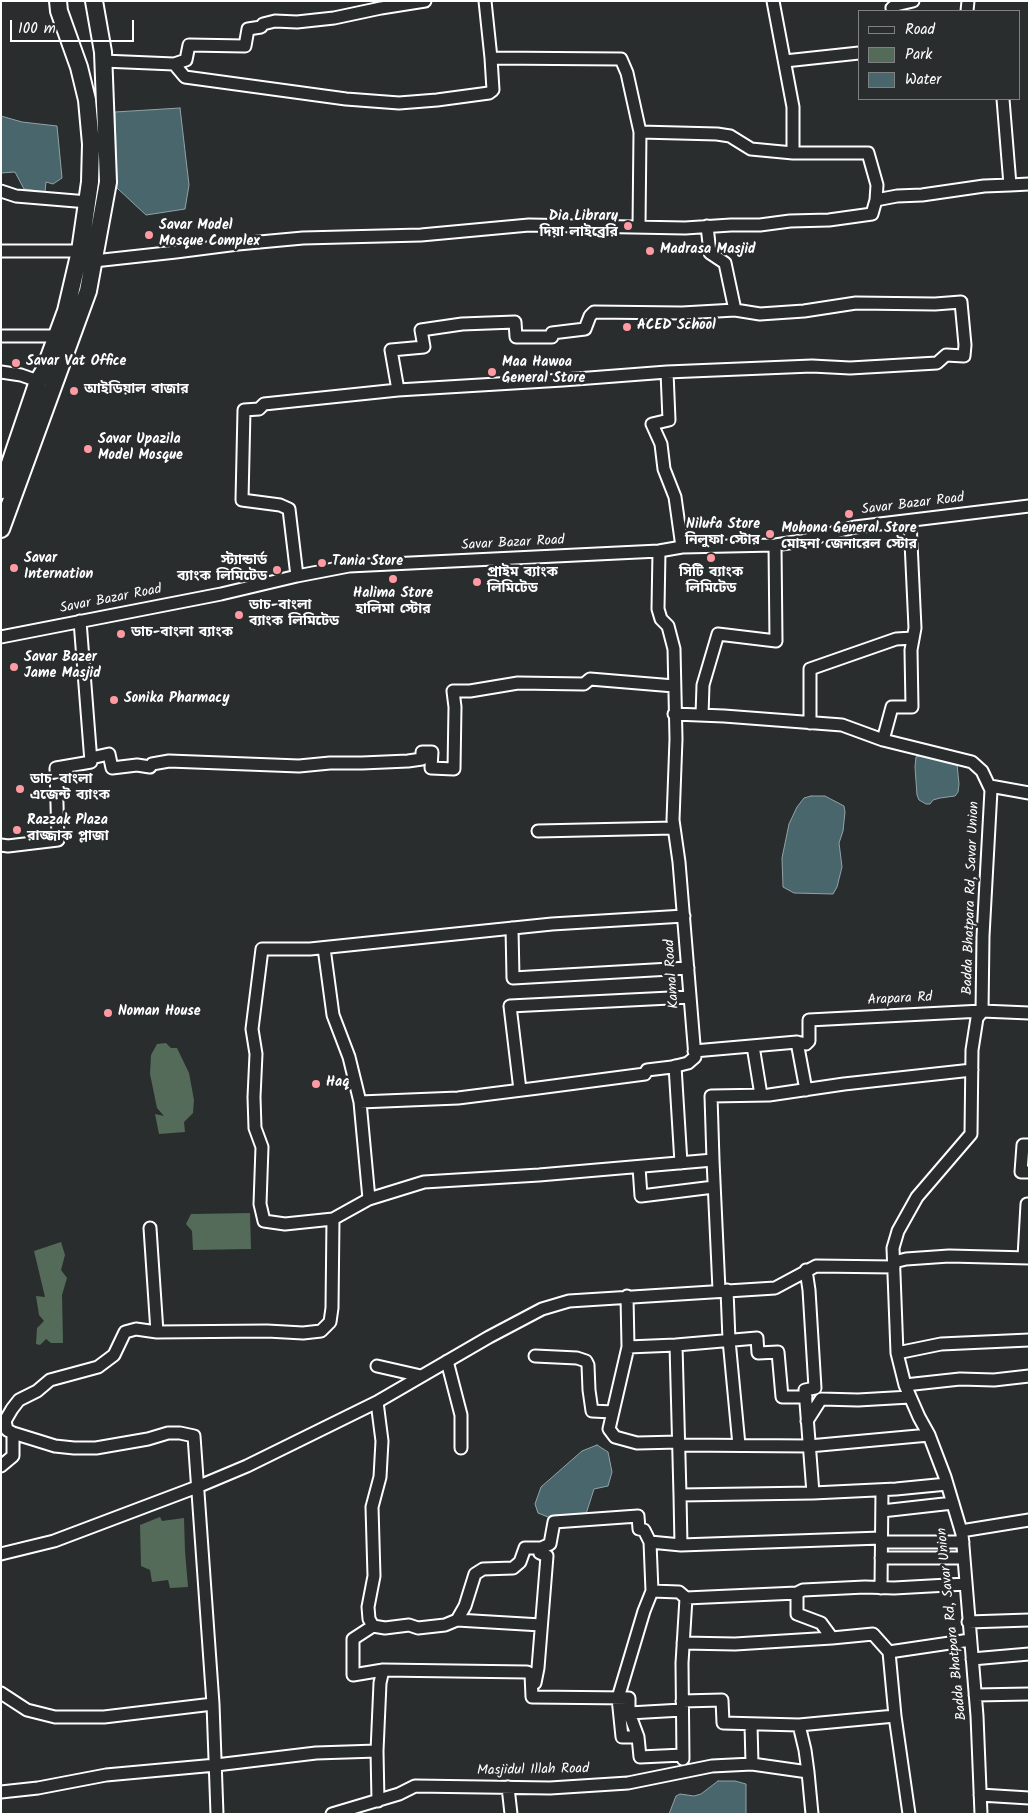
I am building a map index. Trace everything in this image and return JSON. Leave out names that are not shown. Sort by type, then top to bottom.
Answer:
[{"type":"highway","points":[[1,529],[88,291],[108,182],[103,61],[94,3]]},
{"type":"highway","points":[[1,490],[38,380],[44,371],[66,311],[80,251],[88,202],[91,144],[87,100],[79,67],[56,5]]},
{"type":"street","points":[[103,61],[174,64],[186,60],[189,46],[245,46],[248,29],[261,28],[263,24],[274,21],[334,18],[425,1]]},
{"type":"street","points":[[174,64],[185,77],[346,99],[399,103],[489,93],[493,90],[484,1]]},
{"type":"street","points":[[773,1],[793,107],[793,153]]},
{"type":"street","points":[[893,10],[892,8],[896,5],[913,1]]},
{"type":"street","points":[[784,61],[858,53]]},
{"type":"street","points":[[491,58],[621,59],[627,73],[640,132],[639,227]]},
{"type":"street","points":[[1003,100],[1010,185]]},
{"type":"street","points":[[94,261],[304,238],[421,235],[529,225],[639,227],[760,225],[790,221],[857,218],[872,214],[876,200],[877,185],[868,153],[793,153],[751,149],[730,136],[717,134],[640,132]]},
{"type":"street","points":[[876,200],[984,186],[1029,184]]},
{"type":"street","points":[[1,192],[16,196],[88,202]]},
{"type":"street","points":[[706,226],[710,253],[725,263],[735,310]]},
{"type":"street","points":[[1,251],[80,251]]},
{"type":"street","points":[[297,576],[289,509],[280,505],[242,500],[244,410],[260,409],[264,404],[398,390],[666,372],[812,366],[850,368],[937,363],[946,355],[964,356],[961,302],[935,304],[856,303],[804,311],[760,314],[735,310],[674,313],[594,312],[590,316],[585,329],[552,333],[552,337],[516,337],[515,322],[462,324],[421,330],[424,347],[391,350],[398,390]]},
{"type":"street","points":[[1,336],[57,336]]},
{"type":"street","points":[[1,372],[38,380]]},
{"type":"street","points":[[666,372],[669,420],[652,424],[661,444],[664,469],[676,497],[682,548]]},
{"type":"street","name":"Savar Bazar Road","points":[[1,637],[221,594],[349,566],[659,552],[682,548],[775,545],[802,542],[855,527],[1029,506]]},
{"type":"street","points":[[883,740],[892,708],[912,707],[911,650],[915,628],[910,521]]},
{"type":"street","points":[[702,715],[703,685],[718,634],[776,641],[775,545]]},
{"type":"street","name":"Kamal Road","points":[[659,552],[658,610],[661,619],[668,626],[674,649],[676,739],[674,828],[684,916],[694,1051]]},
{"type":"street","points":[[1,845],[8,846],[58,840],[56,768],[91,762],[80,621]]},
{"type":"street","points":[[810,723],[810,669],[896,639],[913,638]]},
{"type":"street","points":[[91,758],[109,754],[112,768],[137,765],[150,767],[152,764],[169,761],[300,766],[330,763],[408,761],[422,759],[422,752],[432,752],[431,768],[454,769],[455,707],[453,691],[470,691],[518,683],[584,684],[590,679],[674,686]]},
{"type":"street","name":"Badda Bhatpara Rd, Savar Union","points":[[674,714],[842,726],[883,740],[972,762],[982,771],[990,786],[983,936],[982,1011],[976,1018],[972,1050],[971,1134],[917,1197],[898,1231],[892,1248],[897,1353],[905,1385],[929,1435],[947,1484],[962,1536],[968,1622],[976,1695],[981,1814]]},
{"type":"street","points":[[990,786],[1029,792]]},
{"type":"street","points":[[538,831],[674,828]]},
{"type":"street","points":[[684,916],[512,928],[324,948],[262,950],[252,1029],[256,1054],[255,1128],[262,1146],[260,1204],[264,1221],[285,1224],[333,1219],[369,1199],[424,1182],[539,1175],[712,1160]]},
{"type":"street","points":[[512,928],[513,978],[688,968]]},
{"type":"street","points":[[324,948],[333,1015],[348,1057],[360,1102],[369,1199]]},
{"type":"street","points":[[520,1090],[510,1006],[690,997]]},
{"type":"street","name":"Arapara Rd","points":[[797,1042],[806,1044],[809,1041],[809,1020],[982,1011],[1029,1013]]},
{"type":"street","points":[[360,1102],[458,1098],[645,1074],[647,1070],[688,1063],[695,1057],[694,1051],[797,1042],[806,1090]]},
{"type":"street","points":[[753,1046],[761,1095]]},
{"type":"street","points":[[675,1066],[681,1163]]},
{"type":"street","points":[[739,1445],[714,1187],[711,1096],[761,1095],[972,1070]]},
{"type":"street","points":[[1029,1145],[1023,1145],[1021,1172],[1029,1172]]},
{"type":"street","points":[[639,1167],[641,1196],[714,1187]]},
{"type":"street","points":[[1,1554],[54,1541],[197,1488],[246,1466],[377,1402],[542,1309],[569,1301],[775,1288],[816,1266],[894,1265],[906,1259],[950,1256],[1026,1258],[1026,1204],[1029,1204]]},
{"type":"street","points":[[217,1814],[213,1704],[194,1436],[168,1433],[148,1439],[96,1448],[55,1446],[13,1433],[7,1430],[5,1422],[19,1400],[37,1391],[50,1380],[98,1367],[114,1355],[126,1332],[136,1329],[157,1332],[267,1331],[303,1333],[321,1331],[330,1322],[332,1308],[333,1219]]},
{"type":"street","points":[[150,1228],[157,1332]]},
{"type":"street","points":[[806,1270],[815,1388],[805,1390],[813,1493]]},
{"type":"street","points":[[627,1296],[628,1347],[609,1429],[615,1437],[637,1443],[809,1446],[929,1435]]},
{"type":"street","points":[[628,1347],[757,1338],[758,1353],[778,1352],[782,1396],[806,1396]]},
{"type":"street","points":[[897,1353],[940,1344],[1029,1340]]},
{"type":"street","points":[[676,1345],[681,1546]]},
{"type":"street","points":[[535,1356],[577,1358],[586,1361],[588,1365],[592,1411],[613,1412]]},
{"type":"street","points":[[448,1361],[460,1414],[461,1448]]},
{"type":"street","points":[[377,1366],[421,1376]]},
{"type":"street","points":[[905,1385],[960,1379],[994,1380],[1029,1376]]},
{"type":"street","points":[[807,1421],[821,1399],[858,1400],[910,1397]]},
{"type":"street","points":[[373,1626],[369,1619],[368,1607],[374,1576],[372,1507],[380,1477],[382,1441],[377,1402]]},
{"type":"street","points":[[1,1466],[13,1456],[13,1433]]},
{"type":"street","points":[[680,1496],[882,1490],[947,1484]]},
{"type":"street","points":[[880,1588],[882,1490]]},
{"type":"street","points":[[882,1510],[953,1503]]},
{"type":"street","points":[[457,1620],[465,1606],[475,1574],[483,1569],[513,1568],[520,1562],[525,1548],[541,1548],[550,1544],[554,1522],[638,1516],[639,1529],[644,1530],[650,1542],[652,1591],[644,1611],[618,1698],[622,1737],[638,1737]]},
{"type":"street","points":[[650,1542],[681,1546],[962,1536],[1029,1520]]},
{"type":"street","points":[[532,1697],[538,1668],[547,1556],[540,1553],[541,1548]]},
{"type":"street","points":[[881,1558],[964,1558]]},
{"type":"street","points":[[652,1591],[679,1592],[686,1598],[797,1593],[803,1590],[966,1584]]},
{"type":"street","points":[[797,1593],[797,1614],[821,1623],[832,1638]]},
{"type":"street","points":[[532,1697],[629,1698],[629,1713],[638,1737],[640,1758],[683,1757],[683,1643],[686,1598]]},
{"type":"street","points":[[532,1697],[531,1674],[527,1672],[383,1670],[353,1675],[354,1639],[373,1626],[385,1628],[409,1625],[418,1628],[445,1625],[457,1620],[541,1625]]},
{"type":"street","points":[[968,1622],[1029,1620]]},
{"type":"street","points":[[683,1643],[735,1644],[873,1634],[889,1652],[895,1716],[909,1814]]},
{"type":"street","points":[[889,1652],[970,1640]]},
{"type":"street","points":[[972,1659],[1029,1654]]},
{"type":"street","points":[[378,1801],[377,1751],[380,1683],[383,1670]]},
{"type":"street","points":[[1,1693],[27,1710],[55,1718],[104,1717],[213,1704]]},
{"type":"street","points":[[976,1695],[1029,1694]]},
{"type":"street","points":[[629,1713],[722,1700],[724,1724],[799,1725],[895,1716]]},
{"type":"street","points":[[751,1724],[752,1764]]},
{"type":"street","points":[[799,1725],[805,1750],[812,1814]]},
{"type":"street","points":[[1,1792],[38,1788],[106,1775],[216,1765],[316,1753],[377,1751]]},
{"type":"street","name":"Masjidul Illah Road","points":[[332,1814],[399,1794],[415,1786],[550,1788],[628,1783],[712,1766],[752,1764],[808,1772]]},
{"type":"street","points":[[508,1787],[511,1814]]},
{"type":"street","points":[[980,1795],[1029,1798]]},
{"type":"green space","points":[[166,1043],[171,1048],[177,1048],[189,1073],[194,1100],[193,1113],[184,1122],[185,1132],[159,1134],[155,1114],[164,1116],[157,1108],[150,1074],[151,1055],[157,1044]]},
{"type":"green space","points":[[250,1213],[251,1249],[193,1250],[192,1231],[186,1224],[191,1214]]},
{"type":"green space","points":[[61,1242],[65,1255],[61,1270],[67,1278],[62,1295],[63,1343],[51,1343],[46,1339],[40,1345],[36,1344],[37,1328],[44,1321],[39,1315],[36,1296],[45,1297],[34,1251]]},
{"type":"green space","points":[[160,1517],[162,1521],[184,1518],[188,1587],[170,1588],[168,1580],[152,1582],[150,1570],[141,1566],[140,1525]]},
{"type":"water","points":[[180,108],[189,185],[185,209],[146,215],[117,188],[115,112]]},
{"type":"water","points":[[1,116],[22,122],[57,126],[62,178],[53,184],[46,182],[45,192],[24,189],[15,172],[1,173]]},
{"type":"water","points":[[923,755],[957,764],[959,784],[958,792],[955,796],[933,800],[930,804],[919,800],[915,767],[916,757]]},
{"type":"water","points":[[825,796],[844,806],[843,831],[839,843],[842,867],[837,887],[833,894],[794,893],[783,887],[782,858],[789,824],[797,807],[804,798]]},
{"type":"water","points":[[597,1445],[608,1452],[612,1472],[608,1486],[594,1489],[586,1514],[553,1519],[538,1513],[535,1504],[541,1487],[582,1451]]},
{"type":"water","points":[[718,1781],[735,1781],[746,1784],[746,1814],[669,1814],[676,1796],[680,1794],[694,1796],[701,1794]]},
{"type":"place","name":"Dia Library দিয়া লাইব্রেরি","points":[[628,226]]},
{"type":"place","name":"Savar Model Mosque Complex","points":[[149,235]]},
{"type":"place","name":"Madrasa Masjid","points":[[650,251]]},
{"type":"place","name":"ACED School","points":[[627,327]]},
{"type":"place","name":"Savar Vat Office","points":[[16,363]]},
{"type":"place","name":"Maa Hawoa General Store","points":[[492,372]]},
{"type":"place","name":"আইডিয়াল বাজার","points":[[74,391]]},
{"type":"place","name":"Savar Upazila Model Mosque","points":[[88,449]]},
{"type":"place","name":"Mohona General Store মোহনা জেনারেল স্টোর","points":[[849,514]]},
{"type":"place","name":"Nilufa Store নিলুফা স্টোর","points":[[770,534]]},
{"type":"place","name":"সিটি ব্যাংক লিমিটেড","points":[[711,558]]},
{"type":"place","name":"Tania Store","points":[[322,563]]},
{"type":"place","name":"Savar Internation","points":[[14,568]]},
{"type":"place","name":"স্ট্যান্ডার্ড ব্যাংক লিমিটেড","points":[[277,570]]},
{"type":"place","name":"Halima Store হালিমা স্টোর","points":[[393,579]]},
{"type":"place","name":"প্রাইম ব্যাংক লিমিটেড","points":[[477,582]]},
{"type":"place","name":"ডাচ-বাংলা ব্যাংক লিমিটেড","points":[[239,615]]},
{"type":"place","name":"ডাচ-বাংলা ব্যাংক","points":[[121,634]]},
{"type":"place","name":"Savar Bazer Jame Masjid","points":[[14,667]]},
{"type":"place","name":"Sonika Pharmacy","points":[[114,700]]},
{"type":"place","name":"ডাচ-বাংলা এজেন্ট ব্যাংক","points":[[20,789]]},
{"type":"place","name":"Razzak Plaza রাজ্জাক প্লাজা","points":[[17,830]]},
{"type":"place","name":"Noman House","points":[[108,1013]]},
{"type":"place","name":"Haq","points":[[316,1084]]}]
